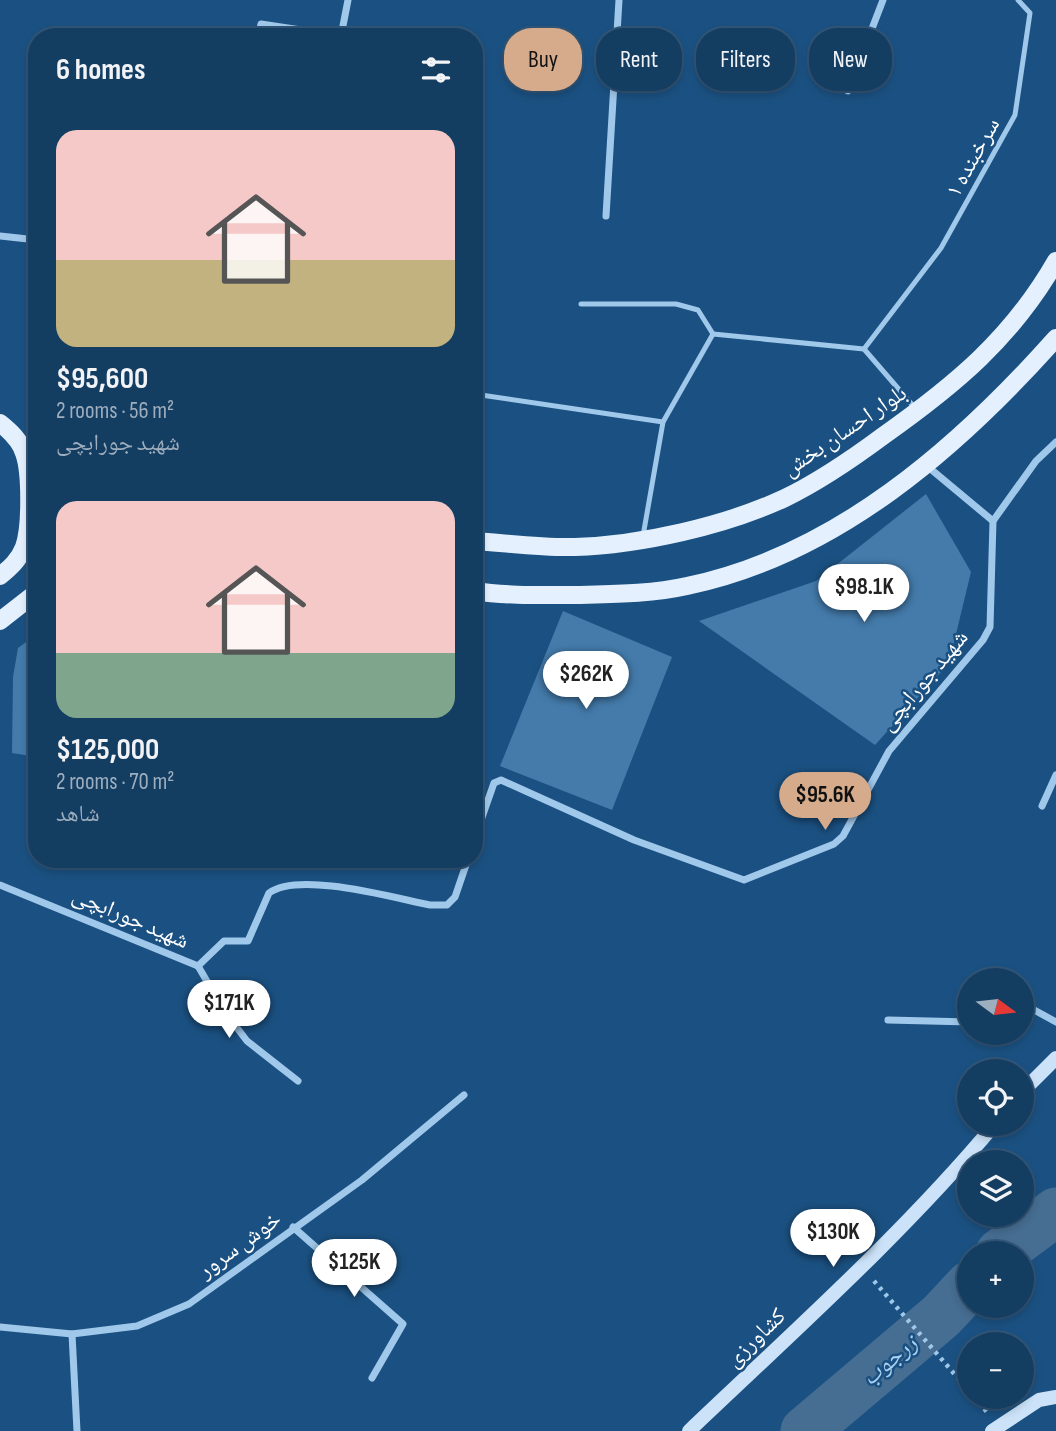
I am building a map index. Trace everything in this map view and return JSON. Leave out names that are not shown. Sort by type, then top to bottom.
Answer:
[{"type":"main road","name":"بلوار احسان بخش","points":[[483,542],[574,547],[643,539],[727,519],[784,498],[843,465],[918,412],[980,361],[1021,314],[1056,261]]},
{"type":"main road","points":[[483,591],[615,594],[697,583],[740,571],[799,547],[876,501],[926,465],[1004,396],[1056,338]]},
{"type":"main road","points":[[0,423],[13,434],[28,463]]},
{"type":"main road","points":[[0,576],[28,549]]},
{"type":"main road","points":[[0,621],[28,599]]},
{"type":"main road","points":[[1034,1080],[1056,1058]]},
{"type":"main road","name":"کشاورزی","points":[[689,1431],[866,1262],[959,1167],[985,1136]]},
{"type":"main road","points":[[997,1429],[1039,1400],[1056,1397]]},
{"type":"street","points":[[343,28],[348,0]]},
{"type":"street","points":[[606,216],[619,0]]},
{"type":"street","points":[[872,28],[883,0]]},
{"type":"street","points":[[260,28],[261,24],[288,28]]},
{"type":"street","points":[[0,236],[28,239]]},
{"type":"street","points":[[926,465],[993,521],[1036,461],[1056,442]]},
{"type":"street","name":"شهید جورابچی","points":[[483,814],[494,783],[501,780],[634,840],[744,880],[834,844],[850,826],[889,751],[984,640],[990,627],[993,521]]},
{"type":"street","points":[[1042,806],[1056,775]]},
{"type":"street","name":"شهید جورابچی","points":[[0,885],[198,966],[224,941],[248,941],[269,892],[276,888],[319,884],[430,905],[447,905],[455,897],[465,868]]},
{"type":"street","points":[[198,966],[225,1012],[247,1041],[298,1081]]},
{"type":"street","points":[[1034,1010],[1056,1022]]},
{"type":"street","points":[[888,1020],[957,1022]]},
{"type":"street","name":"خوش سرور","points":[[0,1327],[72,1334],[137,1326],[189,1304],[362,1180],[464,1095]]},
{"type":"street","points":[[293,1227],[403,1324],[372,1378]]},
{"type":"street","points":[[72,1334],[77,1431]]},
{"type":"lane","name":"سرخبنده ۱","points":[[864,349],[941,248],[1015,115],[1030,13],[1018,0]]},
{"type":"lane","points":[[582,303],[676,304],[698,310],[713,334]]},
{"type":"lane","points":[[713,334],[864,349],[918,412]]},
{"type":"lane","points":[[643,539],[663,422],[713,334]]},
{"type":"lane","points":[[483,395],[663,422]]},
{"type":"path","points":[[876,1284],[957,1377]]},
{"type":"building","points":[[926,494],[971,572],[949,663],[875,745],[699,621],[816,581]]},
{"type":"building","points":[[563,611],[672,657],[612,810],[500,766]]},
{"type":"building","points":[[28,641],[28,756],[12,753],[13,677],[18,648]]},
{"type":"waterway","name":"زرجوب","points":[[1016,1241],[1056,1212]]},
{"type":"waterway","name":"زرجوب","points":[[805,1431],[941,1316],[957,1299]]}]
